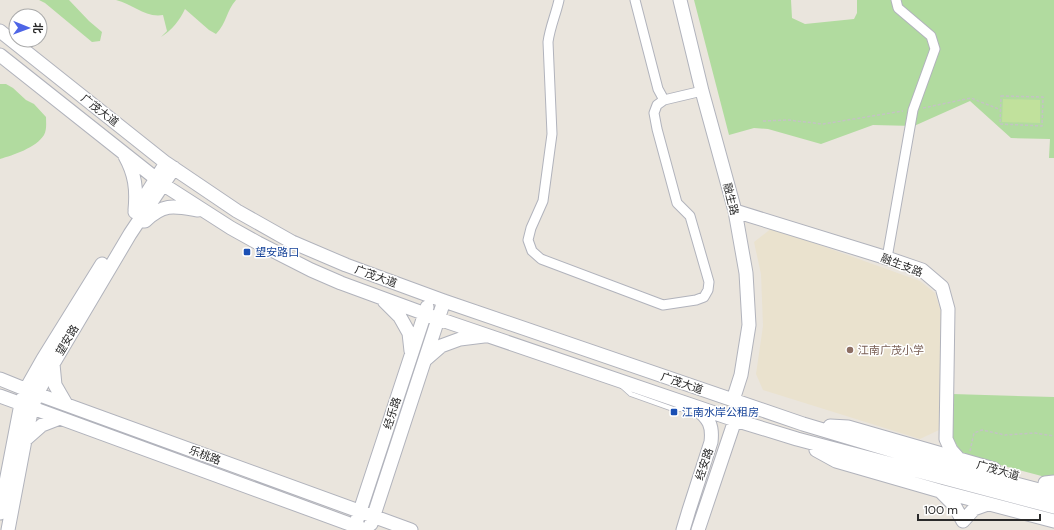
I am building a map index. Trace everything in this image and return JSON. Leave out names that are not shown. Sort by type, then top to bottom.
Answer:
[{"type":"street","points":[[559,0],[550,27],[548,42],[552,134],[543,201],[531,228],[528,240],[532,251],[541,259],[662,305],[696,300],[704,297],[708,290],[709,282],[690,216],[677,203],[654,113],[658,105],[664,100],[702,92]]},
{"type":"street","points":[[635,0],[658,89],[664,100]]},
{"type":"street","name":"融生路","points":[[680,0],[702,92],[735,211],[746,273],[749,325],[741,375],[733,400]]},
{"type":"street","points":[[887,258],[913,110],[935,49],[931,36],[898,8],[896,0]]},
{"type":"street","name":"广茂大道","points":[[0,31],[170,166],[237,211],[292,242],[346,265],[444,301],[803,424],[920,454],[964,458],[1051,484]]},
{"type":"street","name":"广茂大道","points":[[0,55],[160,182],[231,228],[292,261],[341,283],[381,299],[735,420],[913,471],[1054,507]]},
{"type":"street","points":[[124,154],[131,168],[136,191],[135,212]]},
{"type":"street","name":"望安路","points":[[32,392],[53,364],[170,166]]},
{"type":"street","name":"望安路","points":[[0,513],[26,406],[43,359],[135,212],[160,182]]},
{"type":"street","points":[[130,234],[154,212],[163,208],[174,206],[204,210]]},
{"type":"street","name":"融生支路","points":[[735,211],[922,270],[942,287],[948,309],[946,439]]},
{"type":"street","name":"经乐路","points":[[361,529],[360,512],[431,296]]},
{"type":"street","points":[[381,299],[400,317],[409,333],[411,357]]},
{"type":"street","name":"经乐路","points":[[361,529],[373,517],[444,301]]},
{"type":"street","points":[[425,361],[442,346],[460,339],[488,336]]},
{"type":"street","points":[[551,357],[544,350],[544,347],[548,341],[557,340]]},
{"type":"street","points":[[53,364],[55,385],[66,404]]},
{"type":"street","name":"乐桃路","points":[[0,379],[411,530]]},
{"type":"street","name":"乐桃路","points":[[0,396],[361,529]]},
{"type":"street","name":"经安路","points":[[684,530],[688,510],[712,435],[712,428],[709,421],[691,405]]},
{"type":"street","name":"望安路","points":[[8,530],[24,440],[26,406]]},
{"type":"street","points":[[24,440],[42,425],[60,418]]},
{"type":"street","name":"经安路","points":[[698,530],[735,420]]},
{"type":"street","name":"广茂大道","points":[[797,439],[836,461],[940,491],[1054,521]]},
{"type":"street","points":[[920,454],[946,439],[951,450],[964,458]]},
{"type":"street","points":[[920,454],[1054,494]]},
{"type":"street","points":[[940,491],[954,505],[962,525]]},
{"type":"street","points":[[962,525],[974,509],[988,504]]},
{"type":"path","points":[[1001,96],[1043,97],[1042,126],[1000,124],[1001,110],[1001,96]]},
{"type":"path","points":[[763,121],[788,120],[823,124],[913,110],[971,98],[1001,110]]},
{"type":"path","points":[[964,458],[974,433],[982,430],[1005,435],[1035,433],[1054,436]]},
{"type":"shaded area","name":"江南广茂小学","points":[[772,228],[920,281],[935,293],[941,312],[939,430],[920,439],[763,390],[756,374],[763,326],[761,274],[754,242]]},
{"type":"green space","points":[[39,0],[69,0],[102,32],[100,41],[92,42],[45,3]]},
{"type":"green space","points":[[116,0],[236,0],[230,8],[220,30],[216,34],[209,30],[185,9],[181,17],[169,31],[161,37],[167,31],[163,15],[145,13]]},
{"type":"green space","points":[[694,0],[791,0],[792,18],[805,24],[854,19],[857,13],[857,0],[1054,0],[1054,158],[1049,158],[1050,139],[1011,138],[970,101],[914,126],[873,125],[821,144],[768,129],[754,128],[729,135]]},
{"type":"green space","points":[[0,84],[6,84],[13,88],[26,100],[34,104],[46,117],[46,131],[36,144],[0,159]]},
{"type":"green space","points":[[1003,99],[1040,100],[1040,123],[1002,122]]},
{"type":"green space","points":[[952,394],[1054,397],[1054,478],[1053,479],[963,455],[951,436]]},
{"type":"place","name":"望安路口","points":[[247,252]]},
{"type":"place","name":"江南广茂小学","points":[[850,350]]},
{"type":"place","name":"江南水岸公租房","points":[[674,412]]}]
